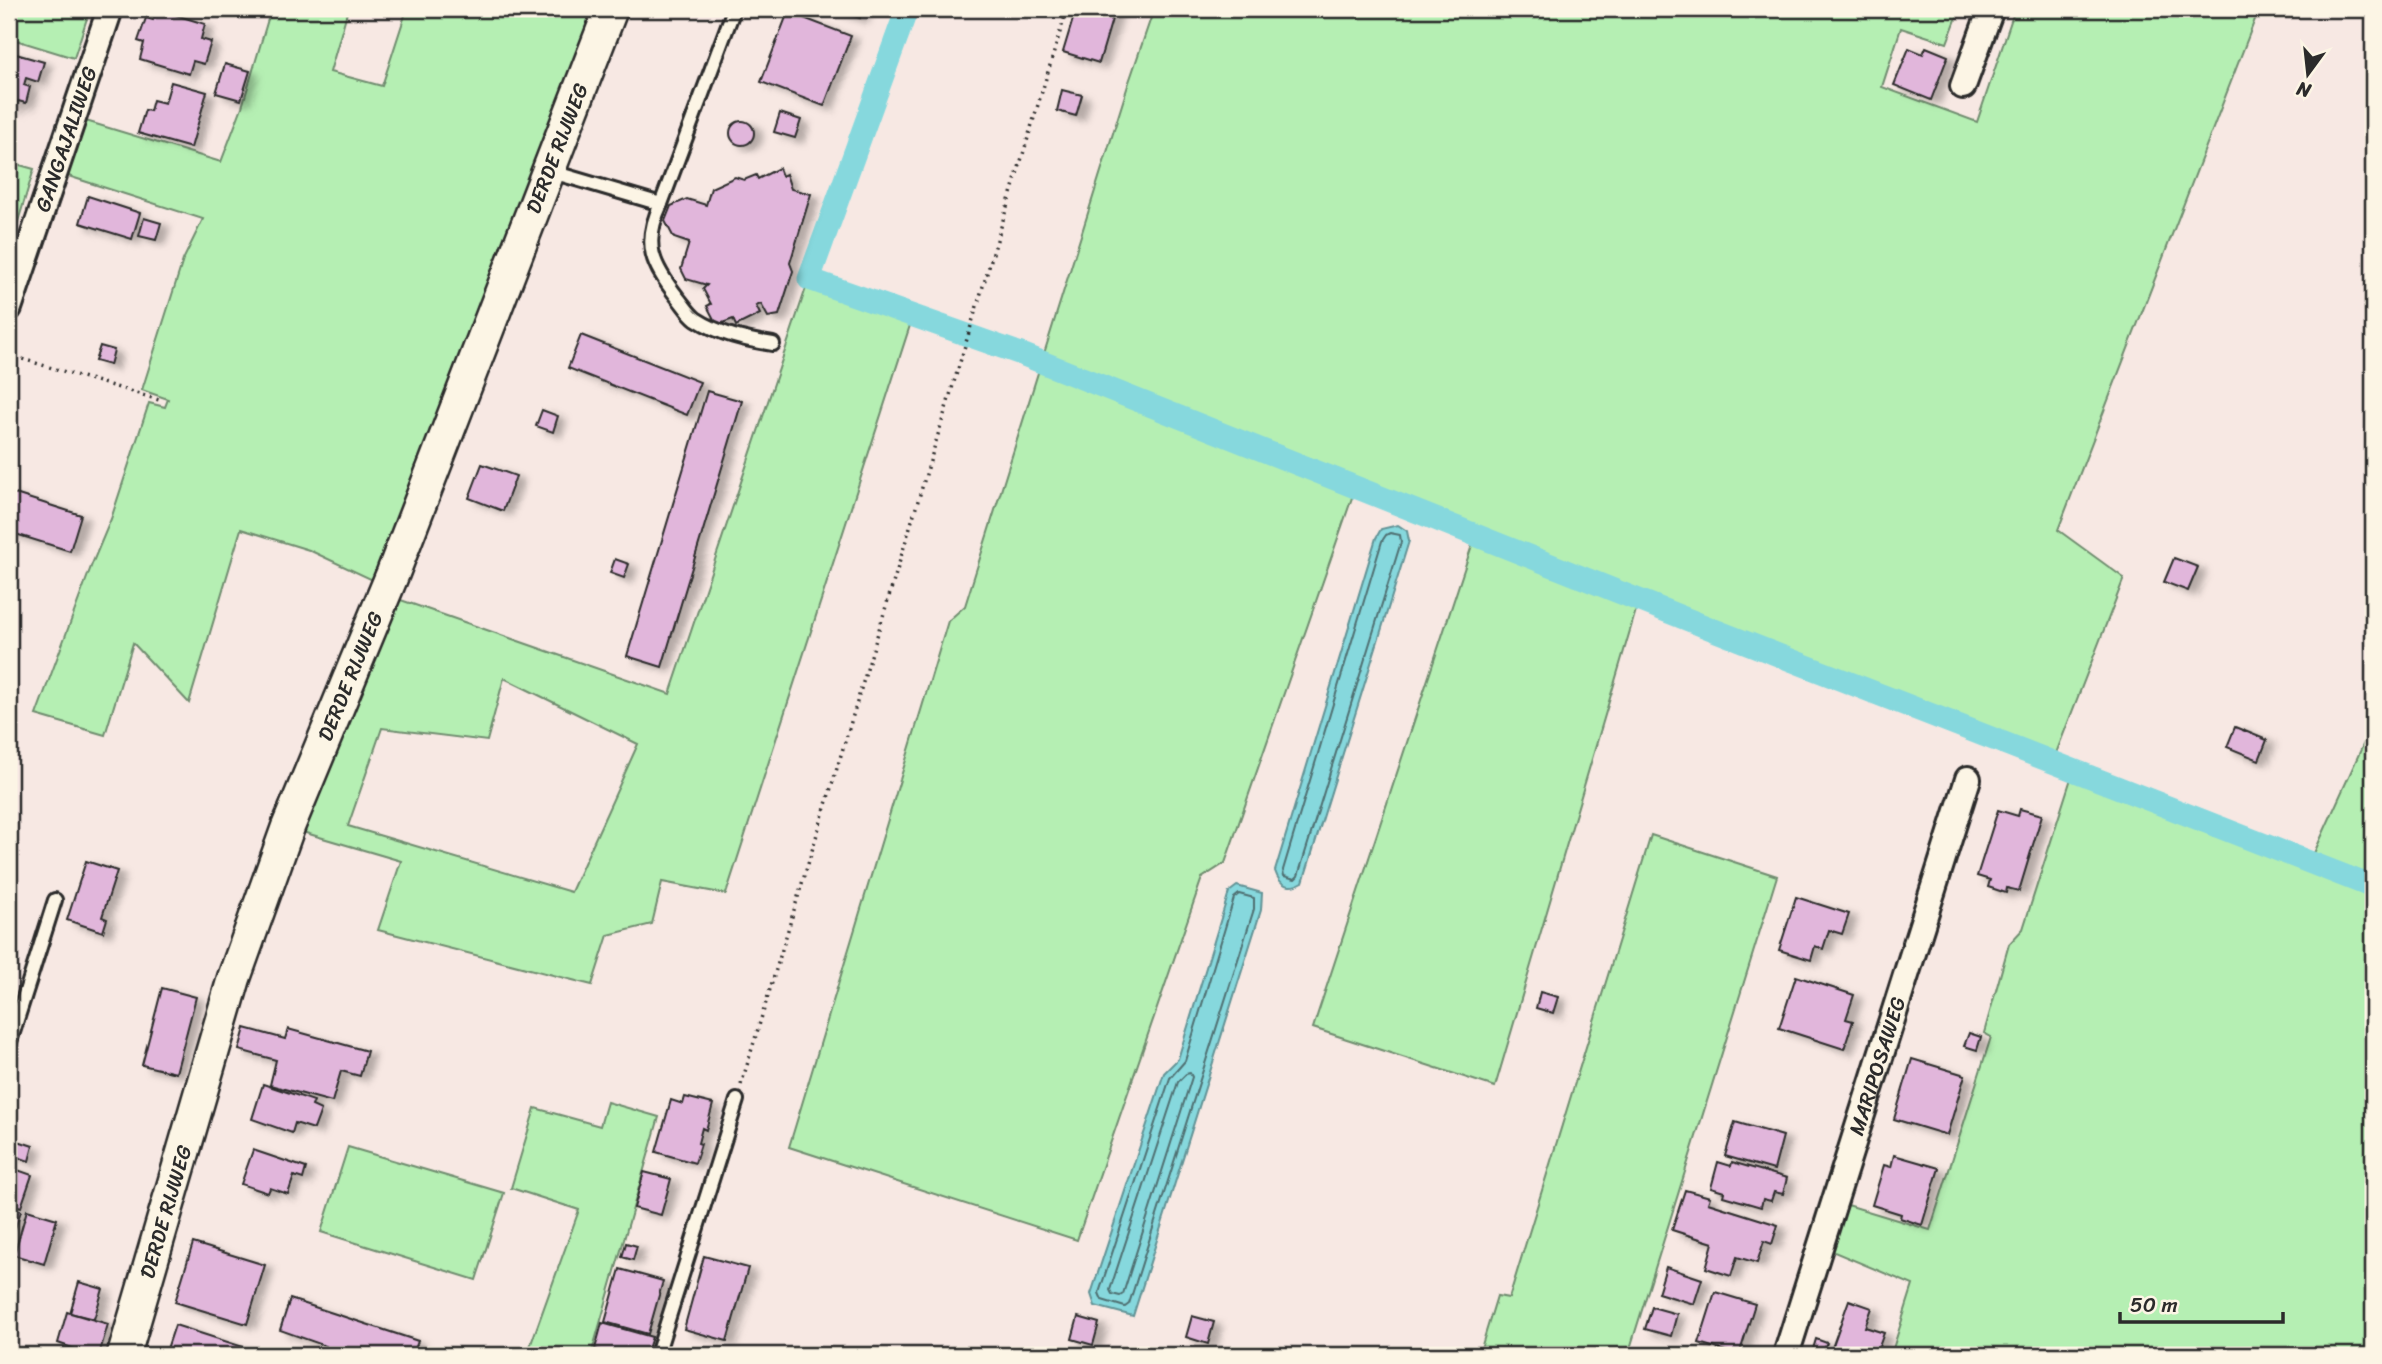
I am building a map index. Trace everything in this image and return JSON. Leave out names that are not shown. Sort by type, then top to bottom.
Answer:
[{"type":"street","name":"GANGAJALIWEG","points":[[9,308],[110,9]]},
{"type":"street","name":"DERDE RIJWEG","points":[[124,1355],[234,978],[283,839],[393,572],[611,9]]},
{"type":"street","points":[[1963,86],[1991,9]]},
{"type":"street","name":"MARIPOSAWEG","points":[[1786,1355],[1968,779]]},
{"type":"lane","points":[[734,9],[661,204],[652,221],[649,239],[654,261],[694,318],[729,335],[773,344]]},
{"type":"lane","points":[[548,171],[661,204]]},
{"type":"lane","points":[[9,1045],[55,900]]},
{"type":"lane","points":[[657,1355],[737,1100]]},
{"type":"path","points":[[737,1100],[1067,9]]},
{"type":"path","points":[[9,355],[159,400]]},
{"type":"green space","points":[[9,9],[90,9],[74,58],[9,38]]},
{"type":"green space","points":[[271,9],[348,9],[330,72],[382,86],[407,9],[602,9],[379,583],[309,550],[241,529],[189,703],[133,643],[105,735],[36,715],[111,519],[149,403],[165,407],[168,399],[142,390],[183,260],[203,219],[59,173],[76,118],[221,162],[242,107]]},
{"type":"green space","points":[[1154,9],[1960,9],[1947,43],[1901,28],[1882,87],[1977,122],[2015,9],[2259,9],[2058,530],[2124,578],[2053,761],[1639,600],[1495,1087],[1313,1028],[1475,536],[1355,489],[1225,863],[1202,878],[1077,1240],[789,1147],[948,621],[965,606]]},
{"type":"green space","points":[[9,162],[34,169],[16,228],[9,226]]},
{"type":"green space","points":[[809,279],[913,316],[726,894],[662,882],[652,924],[608,935],[592,985],[378,930],[401,861],[299,831],[398,599],[670,694]],"holes":[[[504,678],[638,744],[571,892],[348,826],[382,728],[487,741]]]},
{"type":"green space","points":[[2373,723],[2373,1355],[1891,1355],[1913,1285],[1827,1249],[1841,1203],[1930,1230],[1991,1037],[1984,1033],[2009,944],[2023,929],[2074,769],[2310,862]]},
{"type":"green space","points":[[1651,835],[1777,876],[1628,1355],[1479,1355],[1497,1296],[1509,1298]]},
{"type":"green space","points":[[607,1102],[659,1117],[591,1355],[527,1355],[579,1210],[511,1188],[535,1108],[600,1126]]},
{"type":"green space","points":[[348,1147],[504,1193],[476,1280],[321,1232]]},
{"type":"water","points":[[1398,525],[1407,531],[1409,541],[1303,882],[1289,886],[1282,883],[1275,871],[1376,538],[1381,529]]},
{"type":"water","points":[[1237,886],[1262,893],[1261,910],[1133,1316],[1095,1306],[1091,1294],[1164,1073],[1178,1059],[1229,892]]},
{"type":"building","points":[[156,9],[205,24],[201,39],[211,42],[204,64],[193,61],[189,74],[140,59],[144,43],[138,41],[146,18],[153,20]]},
{"type":"building","points":[[831,9],[863,9],[860,18]]},
{"type":"building","points":[[1076,9],[1115,9],[1099,63],[1063,52]]},
{"type":"building","points":[[788,12],[851,36],[824,106],[761,82]]},
{"type":"building","points":[[1926,47],[1948,56],[1931,100],[1894,85],[1909,48],[1923,54]]},
{"type":"building","points":[[9,52],[44,62],[38,82],[26,78],[24,85],[30,87],[26,103],[18,101],[16,107],[11,105],[10,108]]},
{"type":"building","points":[[225,64],[250,71],[241,100],[216,93]]},
{"type":"building","points":[[171,82],[207,92],[191,148],[138,133],[145,110],[150,111],[153,100],[165,103]]},
{"type":"building","points":[[1062,90],[1082,95],[1076,116],[1057,111]]},
{"type":"building","points":[[780,113],[801,120],[795,138],[774,132]]},
{"type":"building","points":[[742,121],[751,124],[754,133],[751,142],[742,145],[733,142],[730,133],[733,124]]},
{"type":"building","points":[[779,168],[782,176],[786,174],[791,189],[811,194],[790,263],[793,271],[779,315],[768,317],[761,304],[756,306],[760,314],[736,326],[733,319],[717,325],[707,306],[711,304],[703,289],[707,285],[686,279],[681,269],[689,243],[674,238],[665,221],[671,206],[687,199],[706,205],[711,188],[735,177],[744,180],[756,175],[758,179]]},
{"type":"building","points":[[88,196],[140,213],[132,239],[80,223]]},
{"type":"building","points":[[144,218],[161,223],[156,240],[139,236]]},
{"type":"building","points":[[581,335],[700,382],[687,415],[568,368]]},
{"type":"building","points":[[100,346],[114,350],[110,365],[95,361]]},
{"type":"building","points":[[707,391],[742,401],[662,667],[627,656]]},
{"type":"building","points":[[542,410],[558,416],[553,432],[536,426]]},
{"type":"building","points":[[482,464],[516,476],[503,511],[469,498]]},
{"type":"building","points":[[9,492],[81,515],[70,551],[9,532]]},
{"type":"building","points":[[2174,558],[2198,567],[2188,591],[2164,582]]},
{"type":"building","points":[[615,559],[629,564],[624,578],[610,573]]},
{"type":"building","points":[[2235,727],[2267,740],[2259,760],[2227,747]]},
{"type":"building","points":[[2020,809],[2042,815],[2019,891],[2007,888],[2006,893],[1988,887],[1990,880],[1977,876],[1998,810],[2018,816]]},
{"type":"building","points":[[86,861],[117,871],[102,917],[107,919],[103,932],[67,920]]},
{"type":"building","points":[[1796,897],[1849,914],[1842,934],[1829,930],[1823,949],[1815,946],[1811,960],[1779,950]]},
{"type":"building","points":[[1796,976],[1854,995],[1846,1019],[1853,1021],[1844,1049],[1779,1028]]},
{"type":"building","points":[[162,988],[196,997],[176,1073],[142,1065]]},
{"type":"building","points":[[1540,992],[1558,997],[1553,1013],[1536,1008]]},
{"type":"building","points":[[245,1028],[285,1039],[288,1029],[367,1051],[360,1076],[341,1071],[332,1102],[270,1085],[276,1060],[239,1050]]},
{"type":"building","points":[[1969,1033],[1981,1037],[1977,1050],[1964,1046]]},
{"type":"building","points":[[1912,1059],[1965,1075],[1947,1135],[1894,1119]]},
{"type":"building","points":[[263,1084],[314,1101],[312,1106],[321,1110],[314,1129],[295,1123],[292,1133],[252,1119]]},
{"type":"building","points":[[685,1097],[713,1104],[706,1130],[702,1128],[698,1143],[701,1144],[695,1163],[656,1152],[671,1100],[683,1104]]},
{"type":"building","points":[[1735,1122],[1783,1136],[1774,1170],[1725,1156]]},
{"type":"building","points":[[12,1139],[33,1146],[29,1161],[9,1154]]},
{"type":"building","points":[[253,1150],[306,1168],[303,1179],[294,1176],[288,1194],[270,1188],[268,1193],[241,1184]]},
{"type":"building","points":[[1894,1155],[1939,1168],[1922,1225],[1900,1218],[1901,1214],[1872,1205],[1884,1165],[1891,1167]]},
{"type":"building","points":[[1718,1162],[1731,1166],[1732,1162],[1787,1178],[1783,1194],[1774,1192],[1771,1201],[1763,1199],[1761,1207],[1723,1196],[1724,1192],[1711,1188]]},
{"type":"building","points":[[9,1167],[32,1175],[21,1207],[9,1203]]},
{"type":"building","points":[[644,1172],[671,1179],[661,1215],[634,1208]]},
{"type":"building","points":[[1685,1190],[1710,1197],[1708,1203],[1778,1225],[1772,1244],[1764,1241],[1757,1263],[1737,1257],[1731,1276],[1706,1268],[1713,1243],[1672,1230]]},
{"type":"building","points":[[9,1207],[21,1211],[9,1246]]},
{"type":"building","points":[[27,1210],[57,1219],[44,1264],[14,1255]]},
{"type":"building","points":[[193,1243],[265,1265],[247,1324],[175,1302]]},
{"type":"building","points":[[626,1243],[637,1246],[633,1260],[622,1257]]},
{"type":"building","points":[[704,1256],[748,1268],[727,1341],[684,1329]]},
{"type":"building","points":[[1666,1267],[1702,1279],[1694,1304],[1658,1293]]},
{"type":"building","points":[[620,1269],[663,1281],[648,1334],[605,1322]]},
{"type":"building","points":[[79,1282],[103,1289],[94,1319],[70,1313]]},
{"type":"building","points":[[1715,1292],[1755,1304],[1739,1355],[1699,1343]]},
{"type":"building","points":[[290,1299],[418,1341],[413,1355],[323,1355],[326,1346],[280,1330]]},
{"type":"building","points":[[1849,1300],[1872,1308],[1865,1327],[1884,1333],[1876,1355],[1852,1355],[1832,1348]]},
{"type":"building","points":[[1652,1307],[1677,1314],[1671,1336],[1645,1329]]},
{"type":"building","points":[[67,1312],[108,1324],[99,1355],[58,1343]]},
{"type":"building","points":[[1192,1316],[1214,1322],[1208,1344],[1186,1337]]},
{"type":"building","points":[[1078,1317],[1099,1323],[1093,1345],[1072,1339]]},
{"type":"building","points":[[602,1323],[652,1337],[646,1355],[609,1355],[595,1349]]},
{"type":"building","points":[[175,1325],[268,1355],[165,1355]]},
{"type":"building","points":[[1816,1339],[1827,1343],[1823,1352],[1813,1349]]},
{"type":"building","points":[[678,1350],[696,1355],[677,1355]]},
{"type":"waterway","points":[[907,9],[809,279],[1024,355],[1714,630],[2373,887]]}]
